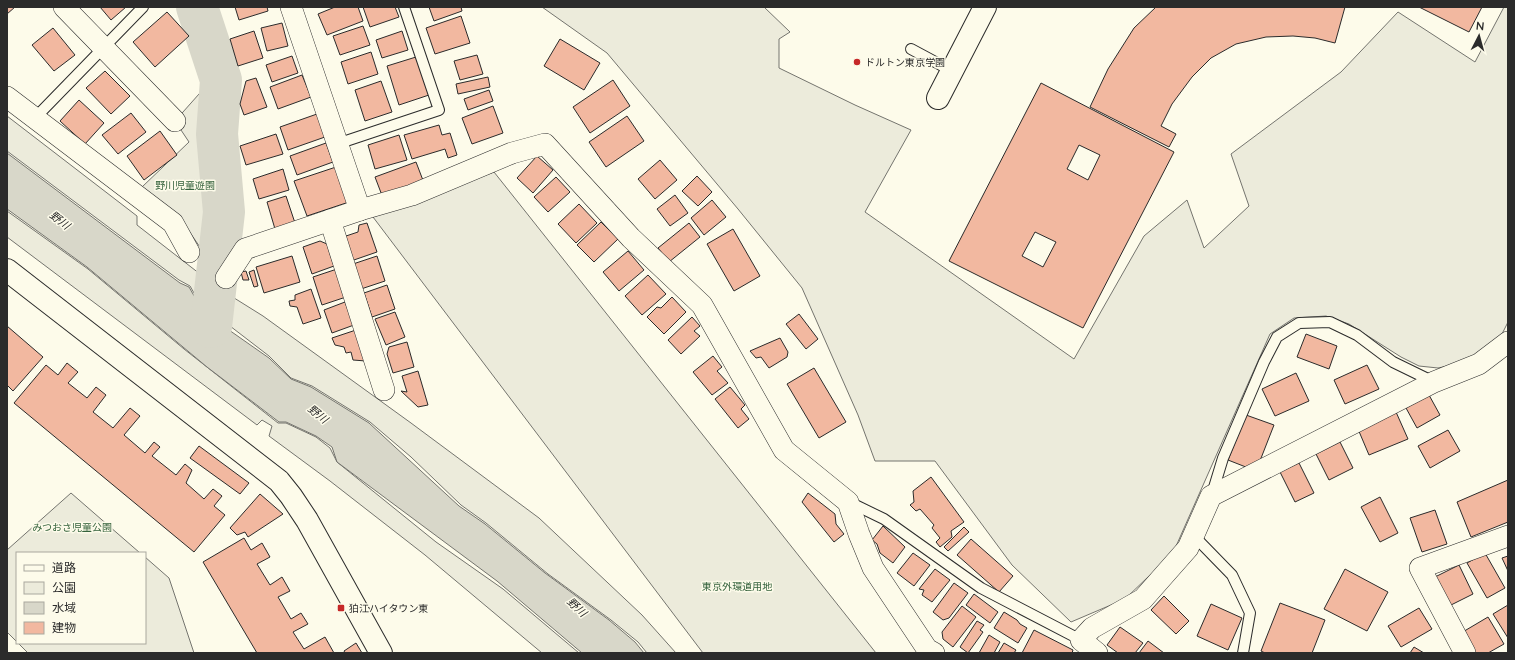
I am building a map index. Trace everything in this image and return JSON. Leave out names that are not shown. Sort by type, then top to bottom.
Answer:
[{"type":"street","points":[[64,7],[175,121]]},
{"type":"street","points":[[291,7],[360,210]]},
{"type":"street","points":[[938,98],[985,7]]},
{"type":"street","points":[[7,97],[174,223],[189,252]]},
{"type":"street","points":[[226,278],[244,250],[360,210],[412,195],[512,153],[545,144],[632,238],[702,305],[784,450],[848,502],[873,568],[927,649],[934,653]]},
{"type":"street","points":[[330,220],[384,390]]},
{"type":"street","points":[[7,270],[279,482],[291,496],[307,520],[381,653]]},
{"type":"street","points":[[1097,653],[1081,640],[1092,628],[1144,599],[1188,548],[1211,496],[1434,382],[1479,364],[1508,342]]},
{"type":"street","points":[[1465,653],[1420,568],[1508,536]]},
{"type":"lane","points":[[35,118],[104,49],[143,7]]},
{"type":"lane","points":[[337,144],[440,110],[404,7]]},
{"type":"lane","points":[[911,49],[952,71]]},
{"type":"lane","points":[[1211,496],[1223,458],[1270,349],[1277,337],[1299,323],[1330,322],[1357,335],[1393,362],[1434,382]]},
{"type":"lane","points":[[848,502],[884,519],[981,588],[1081,640]]},
{"type":"lane","points":[[1194,536],[1232,575],[1250,613],[1243,653]]},
{"type":"green space","points":[[542,7],[764,7],[790,32],[779,39],[779,68],[911,130],[865,212],[1074,359],[1144,236],[1187,200],[1204,248],[1249,206],[1231,154],[1341,72],[1398,12],[1475,62],[1504,7],[1508,7],[1508,322],[1501,336],[1467,362],[1438,368],[1419,366],[1401,357],[1349,324],[1326,316],[1294,318],[1270,334],[1173,553],[1125,599],[1071,622],[1012,565],[935,461],[875,461],[858,415],[802,288],[607,53]]},
{"type":"green space","name":"野川児童遊園","points":[[215,76],[211,133],[215,206],[206,256],[178,215],[142,187],[189,142],[175,121]]},
{"type":"green space","points":[[7,116],[137,216],[137,225],[209,281],[207,293],[198,300],[190,286],[179,280],[7,151]]},
{"type":"green space","name":"東京外環道用地","points":[[494,172],[876,653],[703,653],[373,217]]},
{"type":"green space","points":[[7,211],[88,269],[184,349],[278,423],[286,423],[316,437],[330,448],[337,462],[436,542],[503,589],[579,653],[542,653],[425,555],[330,481],[269,436],[272,426],[262,420],[257,425],[7,237]]},
{"type":"green space","points":[[223,291],[263,316],[539,518],[642,615],[676,653],[647,653],[638,642],[611,620],[548,574],[486,523],[461,505],[411,457],[370,422],[312,386],[291,378],[269,356],[230,326]]},
{"type":"green space","name":"みつおさ児童公園","points":[[71,493],[139,552],[16,552],[16,641],[7,632],[7,550]]},
{"type":"green space","points":[[146,558],[169,578],[194,653],[28,653],[19,644],[146,644]]},
{"type":"water","name":"野川","points":[[7,153],[180,283],[189,287],[197,301],[208,293],[210,282],[222,294],[229,330],[269,358],[291,379],[311,387],[369,423],[459,506],[485,524],[545,573],[609,620],[635,642],[644,653],[582,653],[497,581],[337,462],[332,447],[316,436],[286,422],[279,422],[207,367],[87,267],[7,209]]},
{"type":"building","points":[[7,7],[15,7],[7,14]]},
{"type":"building","points":[[100,7],[126,7],[111,20]]},
{"type":"building","points":[[235,7],[267,7],[268,11],[239,20]]},
{"type":"building","points":[[335,7],[358,7],[363,21],[327,35],[318,14]]},
{"type":"building","points":[[363,7],[395,7],[399,17],[370,27]]},
{"type":"building","points":[[429,7],[461,7],[462,11],[434,21]]},
{"type":"building","points":[[1156,7],[1345,7],[1335,43],[1315,38],[1293,36],[1266,37],[1236,44],[1211,58],[1192,77],[1172,104],[1161,126],[1176,134],[1169,147],[1090,107],[1108,69],[1134,28]]},
{"type":"building","points":[[1419,7],[1482,7],[1469,32]]},
{"type":"building","points":[[167,12],[189,36],[155,67],[133,42]]},
{"type":"building","points":[[461,16],[470,43],[435,54],[426,28]]},
{"type":"building","points":[[282,23],[288,46],[267,51],[261,28]]},
{"type":"building","points":[[363,26],[370,45],[340,55],[333,36]]},
{"type":"building","points":[[53,28],[75,55],[54,71],[32,45]]},
{"type":"building","points":[[254,31],[263,58],[238,66],[230,39]]},
{"type":"building","points":[[402,31],[408,50],[382,58],[376,40]]},
{"type":"building","points":[[560,39],[600,63],[584,90],[544,66]]},
{"type":"building","points":[[371,52],[378,74],[348,84],[341,62]]},
{"type":"building","points":[[477,55],[483,74],[460,80],[454,61]]},
{"type":"building","points":[[292,56],[298,73],[272,82],[266,65]]},
{"type":"building","points":[[416,57],[429,95],[399,105],[387,66]]},
{"type":"building","points":[[105,71],[130,96],[111,114],[86,88]]},
{"type":"building","points":[[302,75],[311,97],[278,109],[270,87]]},
{"type":"building","points":[[488,77],[490,87],[458,94],[456,84]]},
{"type":"building","points":[[256,78],[267,107],[244,115],[240,104],[246,81]]},
{"type":"building","points":[[613,80],[630,106],[590,133],[573,107]]},
{"type":"building","points":[[381,81],[392,112],[365,121],[355,90]]},
{"type":"building","points":[[1041,83],[1174,152],[1083,328],[949,261]],"holes":[[[1079,145],[1100,155],[1088,180],[1067,169]],[[1035,232],[1056,242],[1043,267],[1022,256]]]},
{"type":"building","points":[[489,90],[493,101],[468,110],[464,99]]},
{"type":"building","points":[[79,100],[104,123],[85,144],[60,121]]},
{"type":"building","points":[[493,106],[503,133],[472,144],[462,118]]},
{"type":"building","points":[[131,113],[146,132],[118,154],[102,135]]},
{"type":"building","points":[[317,114],[325,137],[288,150],[280,127]]},
{"type":"building","points":[[627,116],[644,141],[606,167],[589,142]]},
{"type":"building","points":[[439,125],[442,135],[450,133],[457,155],[448,158],[445,149],[412,159],[404,135]]},
{"type":"building","points":[[160,131],[177,155],[144,180],[127,156]]},
{"type":"building","points":[[276,134],[283,154],[246,165],[240,146]]},
{"type":"building","points":[[399,135],[407,160],[375,169],[368,145]]},
{"type":"building","points":[[326,143],[333,162],[297,175],[290,156]]},
{"type":"building","points":[[537,156],[553,170],[533,193],[517,178]]},
{"type":"building","points":[[660,160],[677,180],[655,199],[638,179]]},
{"type":"building","points":[[416,162],[424,183],[383,198],[375,177]]},
{"type":"building","points":[[336,167],[349,202],[307,216],[294,181]]},
{"type":"building","points":[[283,169],[289,190],[259,199],[253,179]]},
{"type":"building","points":[[697,176],[712,192],[698,206],[682,191]]},
{"type":"building","points":[[556,177],[570,192],[548,212],[534,197]]},
{"type":"building","points":[[675,195],[688,213],[670,226],[657,209]]},
{"type":"building","points":[[286,196],[295,223],[275,229],[267,202]]},
{"type":"building","points":[[712,200],[726,217],[704,235],[691,218]]},
{"type":"building","points":[[579,204],[597,223],[576,243],[558,224]]},
{"type":"building","points":[[601,222],[618,239],[594,262],[577,245]]},
{"type":"building","points":[[367,223],[377,252],[351,261],[343,237],[358,232],[359,225]]},
{"type":"building","points":[[689,223],[700,237],[669,262],[658,248]]},
{"type":"building","points":[[733,229],[760,276],[734,291],[707,244]]},
{"type":"building","points":[[320,241],[327,244],[334,266],[312,274],[303,247]]},
{"type":"building","points":[[628,251],[644,270],[619,291],[603,272]]},
{"type":"building","points":[[292,256],[300,282],[264,293],[256,267]]},
{"type":"building","points":[[377,256],[385,281],[361,289],[353,264]]},
{"type":"building","points":[[337,269],[346,297],[322,305],[313,277]]},
{"type":"building","points":[[254,270],[258,286],[254,287],[249,272]]},
{"type":"building","points":[[246,271],[249,280],[243,280],[241,272]]},
{"type":"building","points":[[648,275],[666,294],[642,315],[625,296]]},
{"type":"building","points":[[387,285],[395,309],[372,317],[364,293]]},
{"type":"building","points":[[311,289],[321,318],[303,324],[297,307],[290,306],[289,301],[295,300],[295,295]]},
{"type":"building","points":[[672,297],[686,312],[664,334],[647,317],[657,307],[661,308]]},
{"type":"building","points":[[345,302],[354,325],[332,333],[324,310]]},
{"type":"building","points":[[395,312],[405,337],[386,345],[375,319]]},
{"type":"building","points":[[799,314],[818,339],[806,349],[786,324]]},
{"type":"building","points":[[692,317],[700,326],[694,331],[700,336],[681,354],[668,340]]},
{"type":"building","points":[[7,326],[43,357],[13,391],[7,385]]},
{"type":"building","points":[[356,330],[366,361],[353,360],[351,352],[346,353],[344,347],[335,345],[332,338]]},
{"type":"building","points":[[1306,334],[1337,346],[1329,369],[1297,357]]},
{"type":"building","points":[[780,338],[788,352],[787,357],[769,368],[761,357],[756,358],[750,351]]},
{"type":"building","points":[[407,342],[414,367],[393,373],[387,354],[389,347]]},
{"type":"building","points":[[713,356],[722,367],[717,371],[728,383],[712,395],[693,372]]},
{"type":"building","points":[[67,363],[78,372],[68,383],[87,398],[96,387],[106,395],[93,412],[113,428],[130,408],[140,416],[124,435],[145,453],[154,442],[160,447],[152,456],[176,475],[185,464],[192,470],[186,483],[204,499],[213,489],[222,496],[214,506],[225,515],[194,552],[14,403],[46,365],[58,375]]},
{"type":"building","points":[[1367,365],[1379,389],[1345,404],[1334,380]]},
{"type":"building","points":[[814,368],[846,422],[819,438],[787,384]]},
{"type":"building","points":[[418,371],[428,405],[418,407],[401,391],[407,392],[402,376]]},
{"type":"building","points":[[1296,373],[1309,401],[1275,416],[1262,389]]},
{"type":"building","points":[[730,387],[745,405],[741,409],[749,419],[738,428],[715,399]]},
{"type":"building","points":[[1429,395],[1440,415],[1417,428],[1406,408]]},
{"type":"building","points":[[1396,412],[1408,439],[1369,455],[1358,429]]},
{"type":"building","points":[[1246,415],[1274,425],[1256,471],[1228,460]]},
{"type":"building","points":[[1448,430],[1460,451],[1430,468],[1418,446]]},
{"type":"building","points":[[1340,442],[1353,468],[1329,480],[1316,454]]},
{"type":"building","points":[[199,446],[249,483],[240,494],[190,458]]},
{"type":"building","points":[[1299,463],[1314,493],[1295,502],[1280,472]]},
{"type":"building","points":[[931,477],[964,522],[951,531],[952,537],[940,547],[936,542],[940,538],[932,528],[934,525],[920,509],[916,511],[910,505],[914,502],[913,491]]},
{"type":"building","points":[[1508,480],[1508,522],[1471,537],[1457,502]]},
{"type":"building","points":[[808,493],[835,514],[836,524],[844,534],[834,542],[802,502]]},
{"type":"building","points":[[260,494],[283,514],[248,537],[245,532],[237,535],[230,528]]},
{"type":"building","points":[[1380,497],[1398,533],[1380,542],[1361,507]]},
{"type":"building","points":[[1435,510],[1447,544],[1422,552],[1410,518]]},
{"type":"building","points":[[883,526],[905,547],[893,563],[880,553],[877,544],[872,540]]},
{"type":"building","points":[[964,527],[969,532],[948,551],[944,547]]},
{"type":"building","points":[[244,538],[251,550],[262,543],[270,557],[257,564],[270,585],[282,577],[290,591],[278,597],[291,619],[301,613],[308,624],[293,632],[304,649],[325,637],[334,653],[257,653],[203,562]]},
{"type":"building","points":[[971,539],[1013,576],[999,592],[957,555]]},
{"type":"building","points":[[913,553],[930,565],[914,586],[897,573]]},
{"type":"building","points":[[1485,553],[1505,588],[1487,598],[1467,563]]},
{"type":"building","points":[[1508,556],[1508,571],[1502,558]]},
{"type":"building","points":[[1459,565],[1473,594],[1447,607],[1433,578]]},
{"type":"building","points":[[935,569],[950,580],[932,602],[922,595],[924,590],[919,589]]},
{"type":"building","points":[[1345,569],[1388,592],[1367,631],[1324,609]]},
{"type":"building","points":[[954,583],[968,593],[949,618],[943,620],[933,612]]},
{"type":"building","points":[[974,594],[998,612],[990,623],[966,605]]},
{"type":"building","points":[[1164,596],[1189,621],[1176,634],[1151,610]]},
{"type":"building","points":[[1280,603],[1325,620],[1312,653],[1265,653],[1261,651]]},
{"type":"building","points":[[1211,604],[1242,618],[1228,650],[1197,636]]},
{"type":"building","points":[[1508,605],[1508,638],[1493,614]]},
{"type":"building","points":[[962,606],[976,617],[953,647],[943,639],[942,632]]},
{"type":"building","points":[[1419,608],[1432,629],[1401,647],[1388,626]]},
{"type":"building","points":[[1004,612],[1027,628],[1018,643],[994,628]]},
{"type":"building","points":[[1488,617],[1504,644],[1488,653],[1472,653],[1461,633]]},
{"type":"building","points":[[977,621],[984,625],[980,630],[983,632],[968,653],[960,647]]},
{"type":"building","points":[[1120,627],[1143,643],[1135,653],[1118,653],[1107,645]]},
{"type":"building","points":[[1034,630],[1073,650],[1072,653],[1022,653]]},
{"type":"building","points":[[989,635],[1000,642],[994,653],[979,653]]},
{"type":"building","points":[[1148,641],[1164,653],[1139,653]]},
{"type":"building","points":[[356,643],[362,653],[345,653],[344,651]]},
{"type":"building","points":[[1004,643],[1016,650],[1014,653],[998,653]]},
{"type":"building","points":[[1414,647],[1424,653],[1410,653]]},
{"type":"waterway","points":[[197,7],[221,80],[217,134],[224,212],[211,327]]},
{"type":"place","name":"ドルトン東京学園","points":[[857,62]]},
{"type":"place","name":"狛江ハイタウン東","points":[[341,608]]}]
